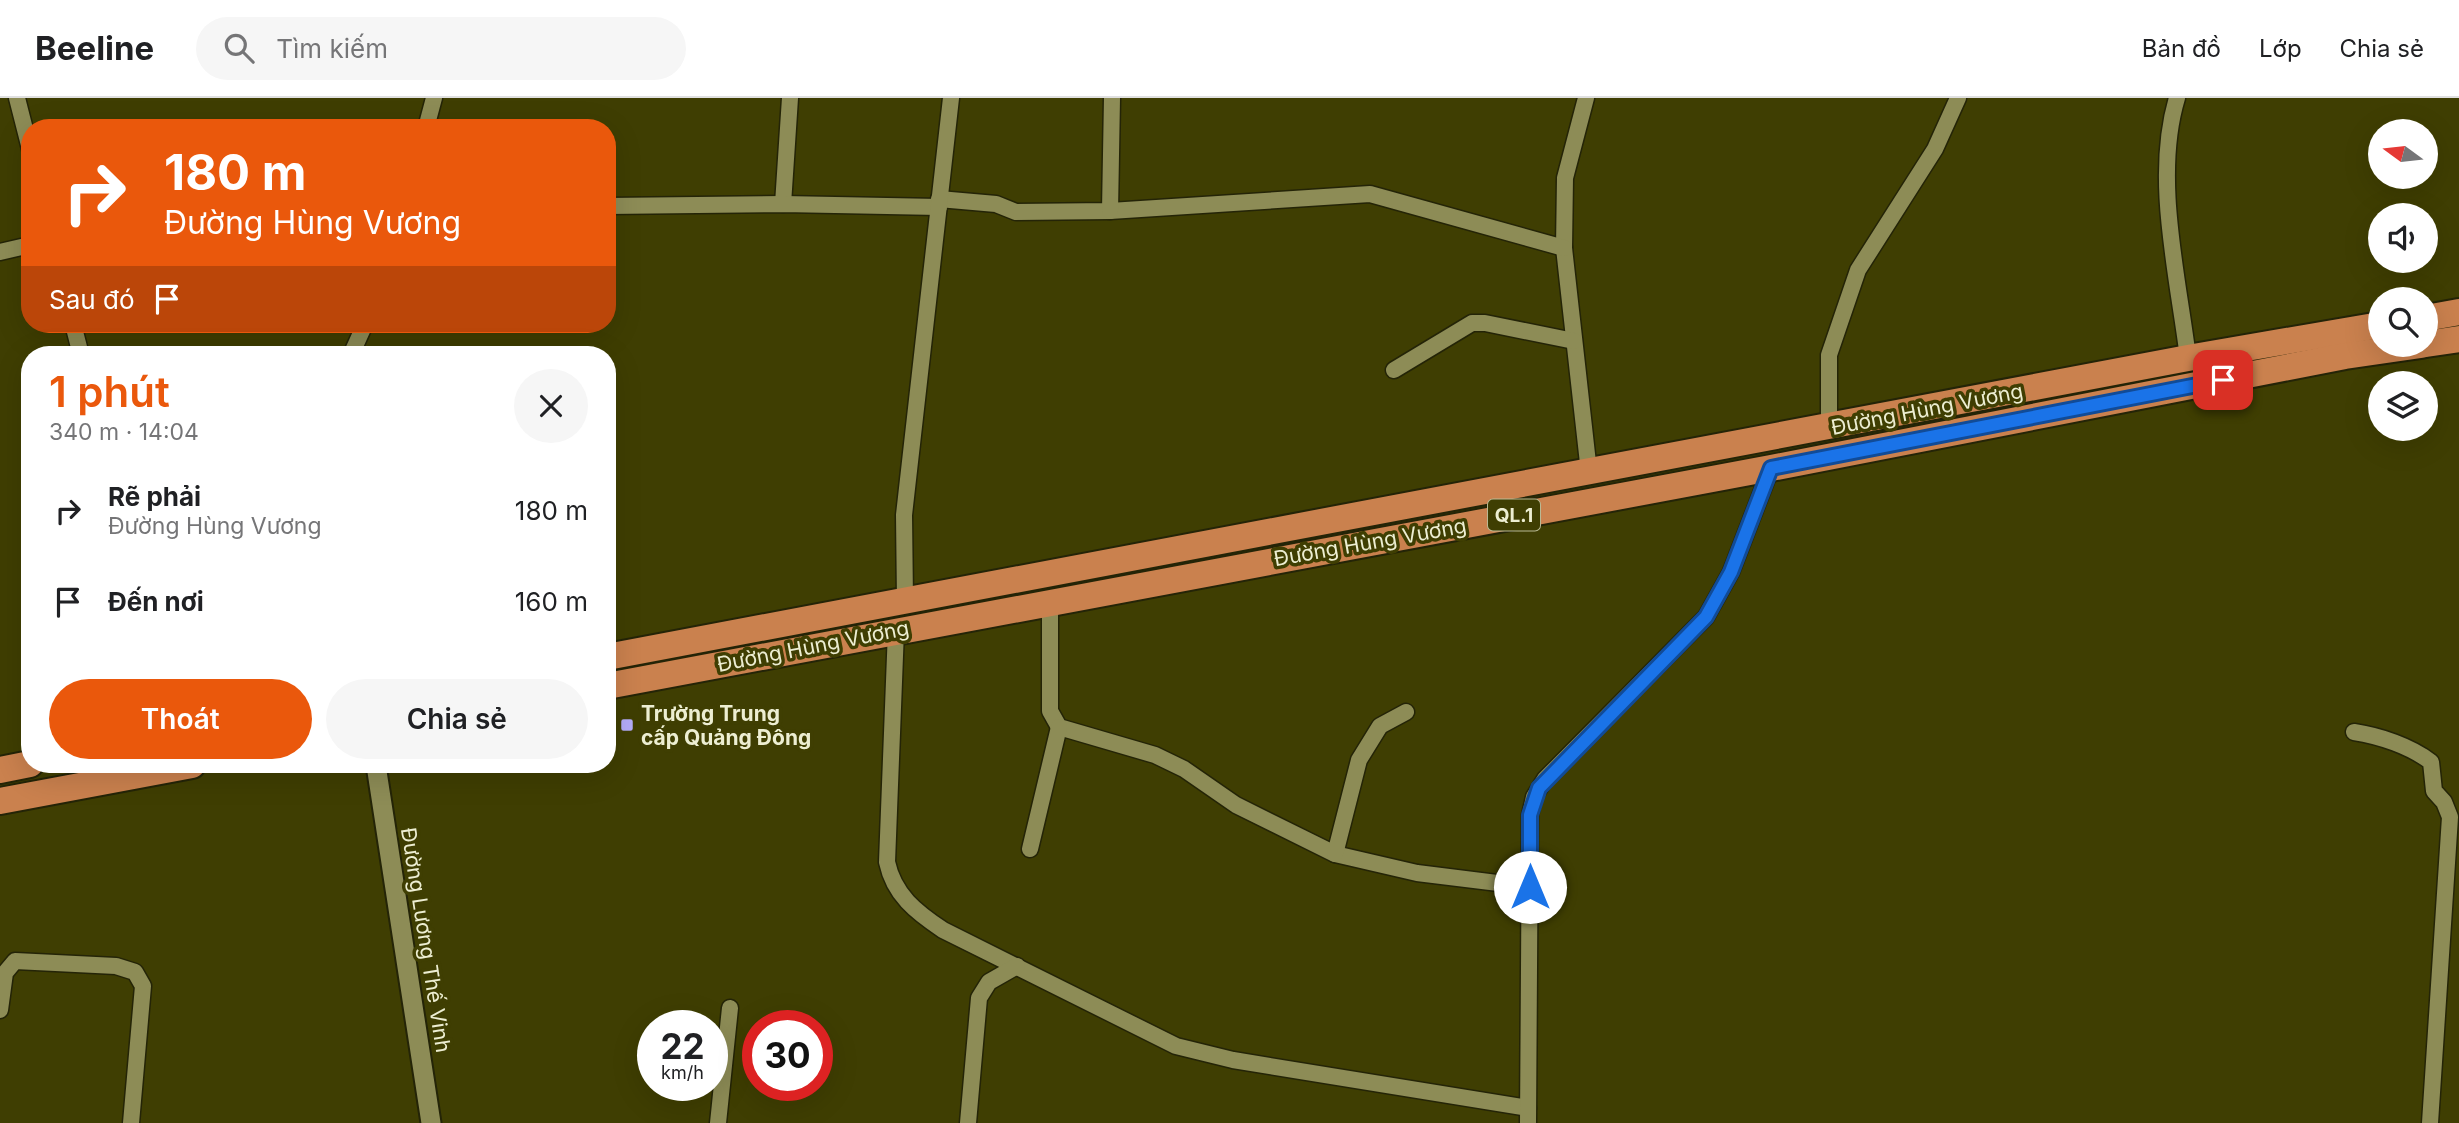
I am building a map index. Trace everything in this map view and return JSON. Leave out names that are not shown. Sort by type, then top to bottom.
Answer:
[{"type":"highway","points":[[2438,316],[2459,312]]},
{"type":"highway","name":"Đường Hùng Vương","points":[[616,655],[2188,358],[2368,327]]},
{"type":"highway","name":"Đường Hùng Vương","points":[[2438,342],[2459,339]]},
{"type":"highway","name":"Đường Hùng Vương","points":[[616,684],[2368,353]]},
{"type":"highway","points":[[0,770],[21,766]]},
{"type":"highway","points":[[0,801],[149,773]]},
{"type":"street","points":[[17,98],[22,119]]},
{"type":"street","points":[[428,119],[434,98]]},
{"type":"street","points":[[783,204],[790,98]]},
{"type":"street","points":[[905,601],[904,515],[951,98]]},
{"type":"street","points":[[1110,211],[1112,98]]},
{"type":"street","points":[[1586,98],[1565,178],[1564,248],[1589,472]]},
{"type":"street","points":[[1829,428],[1829,355],[1858,270],[1935,149],[1958,98]]},
{"type":"street","points":[[2177,98],[2168,131],[2165,178],[2188,358]]},
{"type":"street","points":[[616,206],[939,203],[996,204],[1016,212],[1110,211],[1370,194],[1564,248]]},
{"type":"street","points":[[0,252],[21,247]]},
{"type":"street","points":[[1394,370],[1472,323],[1574,341]]},
{"type":"street","points":[[896,630],[887,862],[891,879],[901,897],[918,914],[943,930],[1175,1046],[1233,1060],[1528,1115],[1530,815],[1539,788],[1706,617],[1731,572],[1771,468]]},
{"type":"street","points":[[1030,849],[1059,727],[1050,711],[1050,601]]},
{"type":"street","points":[[1335,854],[1359,760],[1380,726],[1406,712]]},
{"type":"street","points":[[1059,727],[1155,755],[1184,769],[1236,805],[1335,854],[1417,873],[1530,887]]},
{"type":"street","points":[[2354,732],[2381,738],[2421,754],[2431,762],[2434,791],[2444,802],[2450,817],[2451,902],[2430,1123]]},
{"type":"street","name":"Đường Lương Thế Vinh","points":[[377,773],[431,1123]]},
{"type":"street","points":[[0,1010],[5,973],[15,961],[117,966],[135,972],[143,986],[131,1123]]},
{"type":"street","points":[[968,1123],[981,991],[989,982],[1017,966]]},
{"type":"street","points":[[718,1123],[730,1008]]},
{"type":"place","name":"Trường Trung cấp Quảng Đông","points":[[627,725]]},
{"type":"route","points":[[1530,887],[1530,815],[1539,788],[1706,617],[1731,572],[1771,468],[2223,380]]}]
